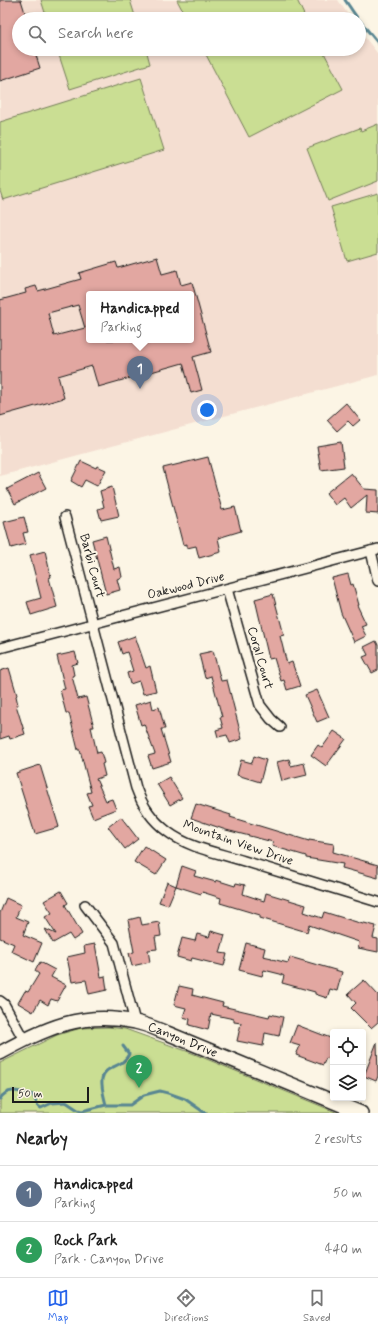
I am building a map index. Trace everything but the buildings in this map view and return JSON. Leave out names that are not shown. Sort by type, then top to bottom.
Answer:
[{"type":"street","name":"Barbi Court","points":[[65,517],[94,623]]},
{"type":"street","name":"Oakwood Drive","points":[[0,648],[374,550]]},
{"type":"street","points":[[374,550],[378,581]]},
{"type":"street","name":"Coral Court","points":[[227,589],[260,705],[271,719],[280,727]]},
{"type":"street","name":"Mountain View Drive","points":[[94,623],[136,788],[147,812],[157,823],[169,833],[200,847],[378,902]]},
{"type":"street","points":[[85,905],[114,943],[134,1022]]},
{"type":"street","points":[[0,1001],[4,1004],[24,1040]]},
{"type":"street","name":"Canyon Drive","points":[[0,1053],[24,1040],[56,1026],[79,1020],[110,1019],[134,1022],[167,1033],[361,1113]]},
{"type":"shaded area","points":[[0,0],[338,0],[346,12],[12,12],[12,56],[366,56],[366,39],[378,54],[378,375],[0,476]]},
{"type":"green space","points":[[41,0],[130,0],[134,12],[45,12]]},
{"type":"green space","points":[[177,0],[297,0],[303,12],[183,12]]},
{"type":"green space","points":[[59,56],[148,56],[150,64],[70,89]]},
{"type":"green space","points":[[207,56],[326,56],[343,89],[249,137]]},
{"type":"green space","points":[[141,78],[164,150],[3,200],[0,191],[0,122]]},
{"type":"green space","points":[[378,124],[378,181],[328,201],[307,148],[360,128],[361,131]]},
{"type":"green space","points":[[378,193],[378,252],[347,261],[331,207]]},
{"type":"green space","points":[[108,1027],[125,1029],[192,1053],[338,1113],[0,1113],[0,1063],[57,1035],[81,1028]]},
{"type":"waterway","points":[[345,0],[353,12]]},
{"type":"waterway","points":[[366,28],[378,43]]},
{"type":"waterway","points":[[106,1105],[102,1089],[103,1075],[106,1071],[126,1059],[129,1054],[123,1046]]},
{"type":"waterway","points":[[0,1099],[7,1092],[15,1091],[33,1095],[38,1106],[41,1108],[52,1103],[66,1102],[82,1111],[106,1105],[130,1105],[144,1095],[160,1091],[185,1099],[205,1113]]},
{"type":"place","name":"Handicapped","points":[[140,389]]},
{"type":"place","name":"Rock Park","points":[[139,1088]]}]
